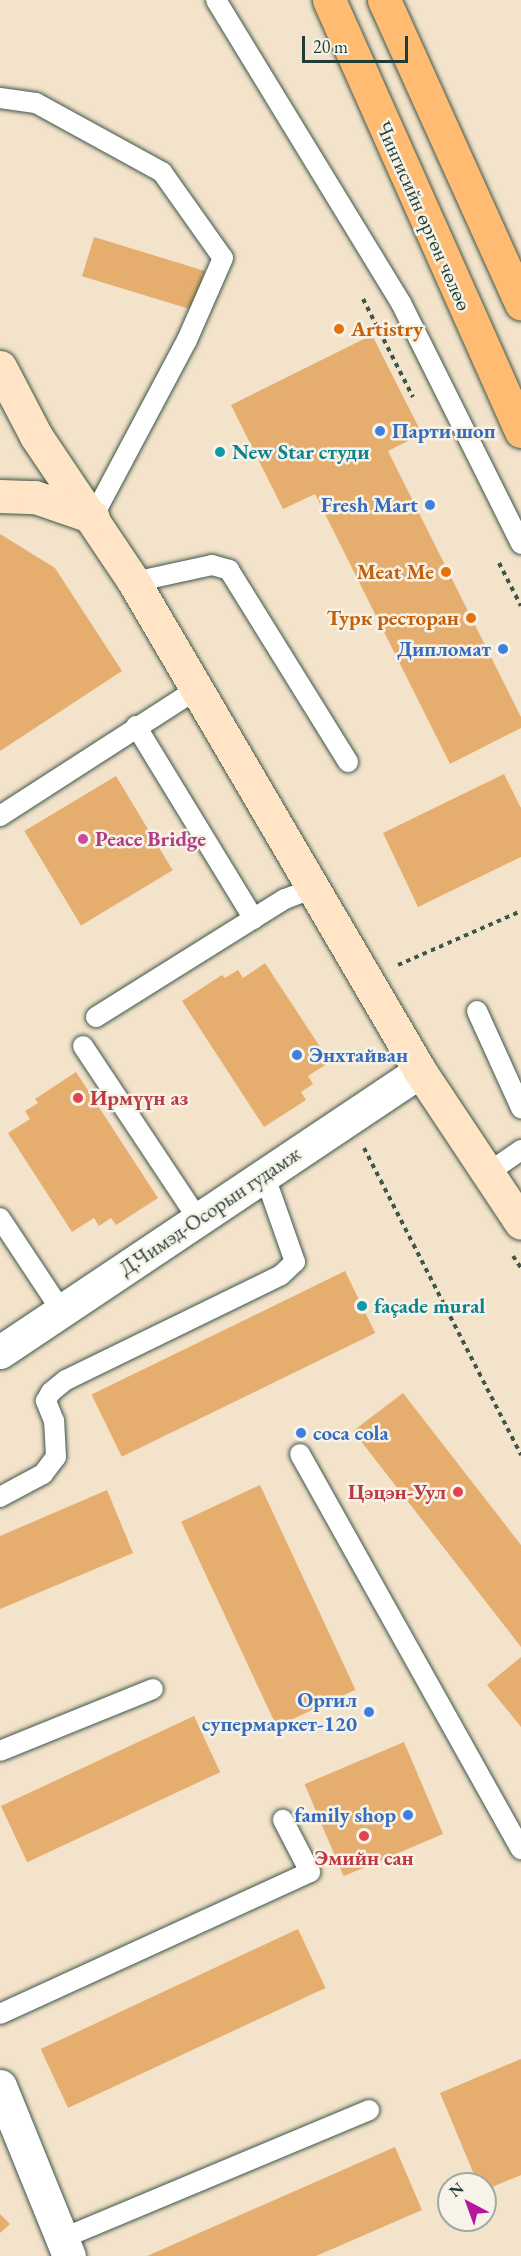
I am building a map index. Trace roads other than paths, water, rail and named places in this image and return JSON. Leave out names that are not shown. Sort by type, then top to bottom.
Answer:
[{"type":"highway","name":"Чингисийн өргөн чөлөө","points":[[329,0],[521,431]]},
{"type":"highway","points":[[384,0],[521,304]]},
{"type":"main road","points":[[0,367],[36,436],[93,517],[134,582],[420,1071],[521,1223]]},
{"type":"main road","points":[[0,496],[35,497],[93,517]]},
{"type":"street","name":"Д.Чимэд-Осорын гудамж","points":[[0,1352],[420,1071]]},
{"type":"street","points":[[0,2086],[58,2250]]},
{"type":"lane","points":[[216,0],[401,303],[521,544]]},
{"type":"lane","points":[[0,98],[36,103],[162,172],[223,258],[187,340],[93,517]]},
{"type":"lane","points":[[134,582],[212,565],[229,570],[348,762]]},
{"type":"lane","points":[[0,816],[136,726],[197,689]]},
{"type":"lane","points":[[136,726],[254,919]]},
{"type":"lane","points":[[96,1017],[254,919],[313,888]]},
{"type":"lane","points":[[477,1011],[521,1107]]},
{"type":"lane","points":[[83,1046],[198,1219]]},
{"type":"lane","points":[[488,1173],[521,1150]]},
{"type":"lane","points":[[0,1497],[43,1474],[56,1457],[54,1421],[46,1401],[51,1392],[66,1380],[281,1275],[295,1262],[264,1174]]},
{"type":"lane","points":[[0,1218],[61,1310]]},
{"type":"lane","points":[[300,1454],[521,1849]]},
{"type":"lane","points":[[0,1751],[153,1689]]},
{"type":"lane","points":[[0,2014],[310,1872],[283,1820]]},
{"type":"lane","points":[[58,2250],[369,2110]]},
{"type":"place","name":"Artistry","points":[[339,329]]},
{"type":"place","name":"Парти шоп","points":[[380,431]]},
{"type":"place","name":"New Star студи","points":[[220,452]]},
{"type":"place","name":"Fresh Mart","points":[[430,505]]},
{"type":"place","name":"Meat Me","points":[[446,572]]},
{"type":"place","name":"Турк ресторан","points":[[471,618]]},
{"type":"place","name":"Дипломат","points":[[503,649]]},
{"type":"place","name":"Peace Bridge","points":[[83,839]]},
{"type":"place","name":"Энхтайван","points":[[297,1055]]},
{"type":"place","name":"Ирмүүн аз","points":[[78,1098]]},
{"type":"place","name":"façade mural","points":[[362,1306]]},
{"type":"place","name":"coca cola","points":[[301,1433]]},
{"type":"place","name":"Цэцэн-Уул","points":[[458,1492]]},
{"type":"place","name":"Оргил супермаркет-120","points":[[369,1712]]},
{"type":"place","name":"family shop","points":[[408,1815]]},
{"type":"place","name":"Эмийн сан","points":[[364,1836]]}]
